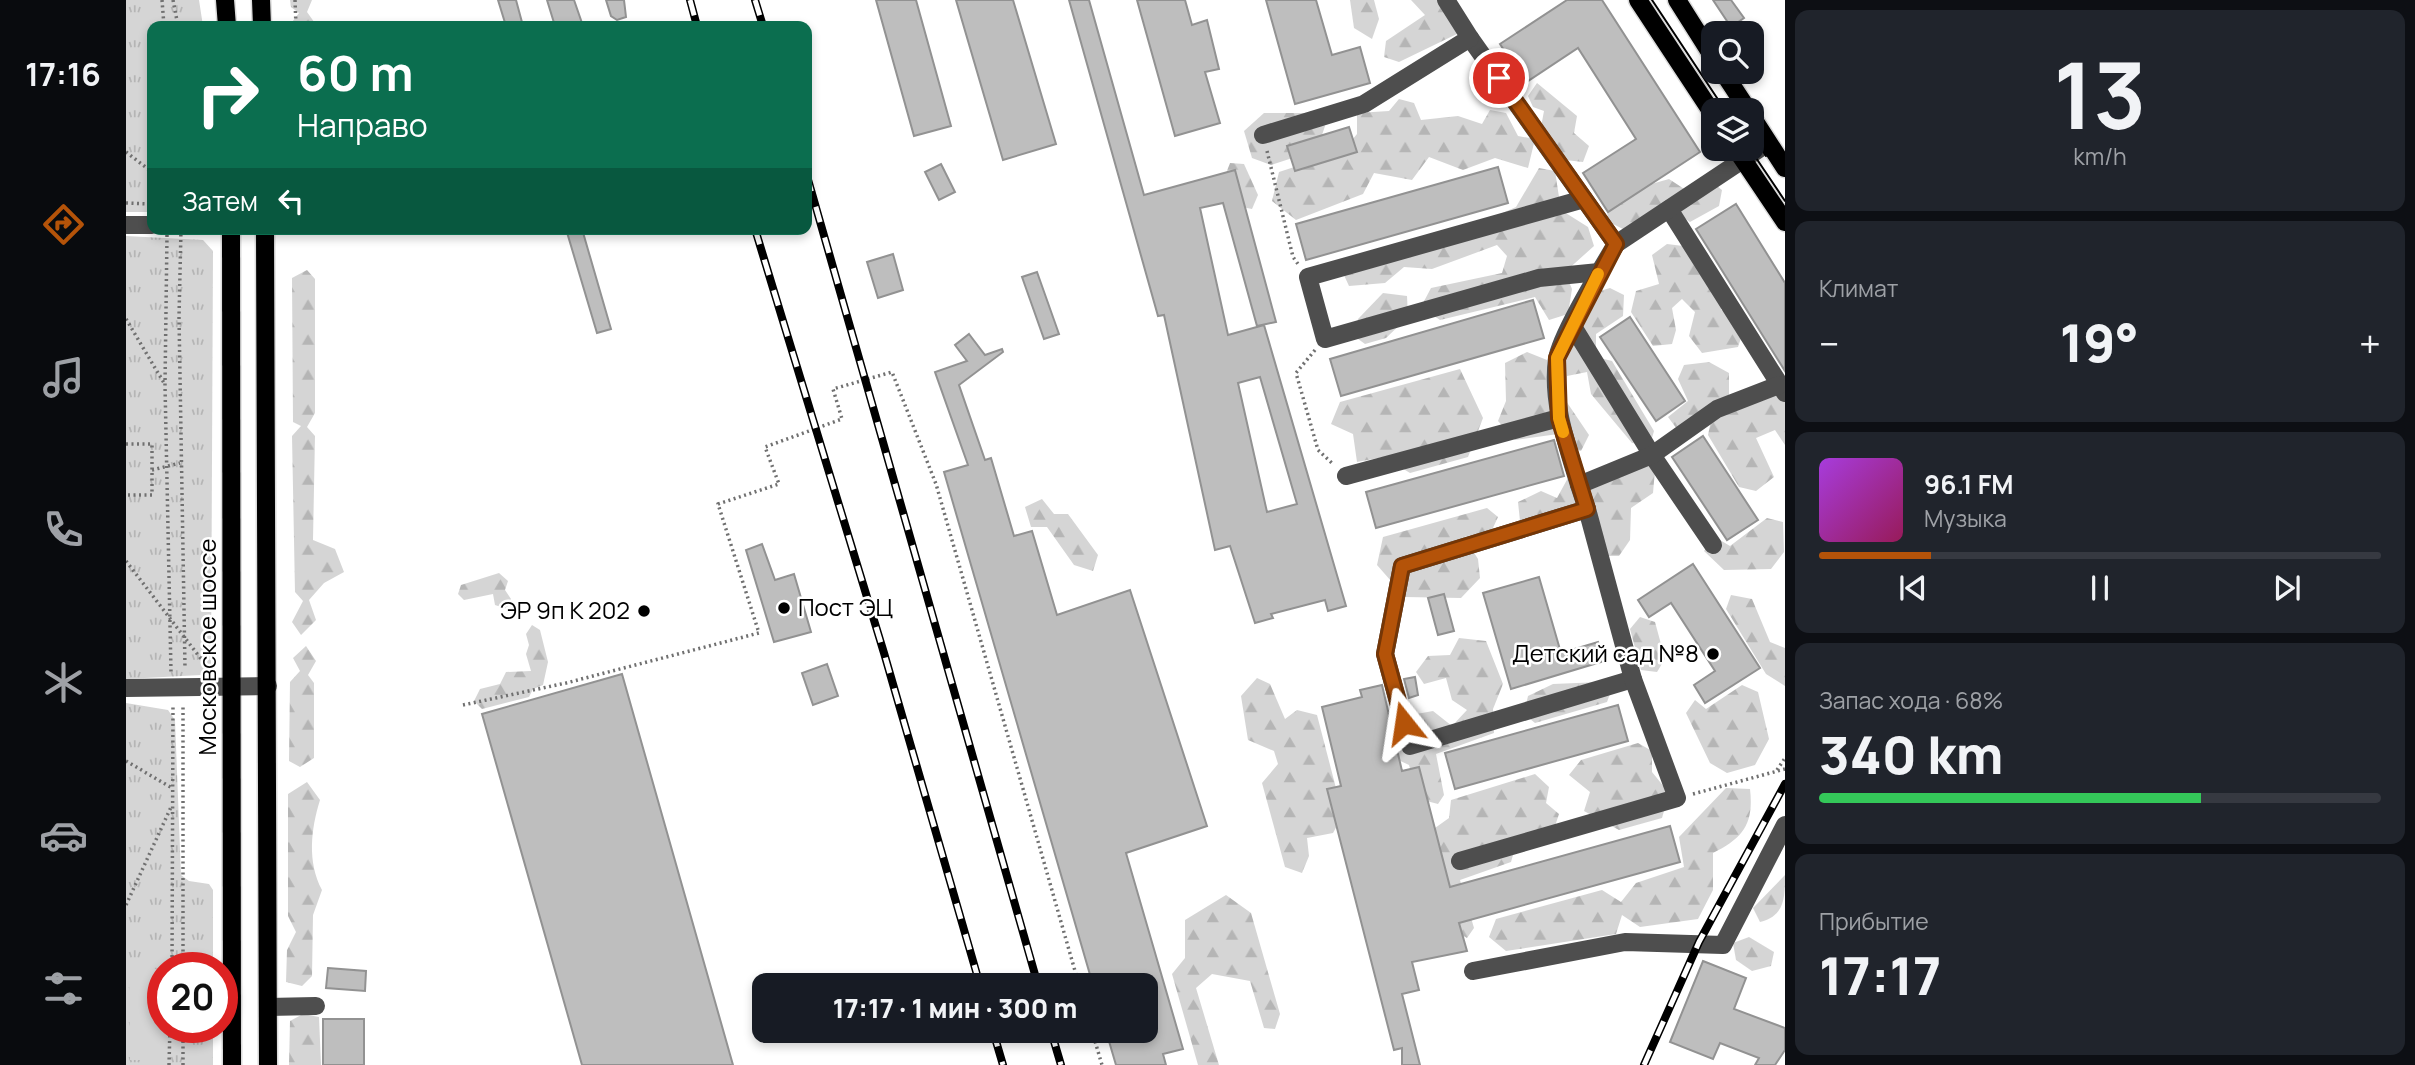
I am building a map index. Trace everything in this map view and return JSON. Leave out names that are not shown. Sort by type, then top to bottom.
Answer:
[{"type":"main road","points":[[225,0],[227,21]]},
{"type":"main road","points":[[261,0],[262,21]]},
{"type":"main road","points":[[1638,0],[1702,98]]},
{"type":"main road","points":[[1676,0],[1701,39]]},
{"type":"main road","points":[[1764,135],[1785,169]]},
{"type":"main road","points":[[1745,161],[1785,222]]},
{"type":"main road","name":"Московское шоссе","points":[[231,235],[232,1065]]},
{"type":"main road","points":[[265,235],[268,1065]]},
{"type":"street","points":[[1446,0],[1616,244]]},
{"type":"street","points":[[1263,135],[1364,104],[1470,38]]},
{"type":"street","points":[[1764,145],[1769,143]]},
{"type":"street","points":[[1460,861],[1677,798],[1633,679],[1587,509],[1559,418],[1557,358],[1599,272],[1616,244],[1669,209],[1731,161]]},
{"type":"street","points":[[1584,199],[1308,277],[1325,340],[1539,278],[1599,272]]},
{"type":"street","points":[[1579,485],[1652,455],[1717,409],[1782,389],[1669,209]]},
{"type":"street","points":[[126,225],[147,225]]},
{"type":"street","points":[[1572,325],[1652,455],[1713,545]]},
{"type":"street","points":[[1346,476],[1559,418]]},
{"type":"street","points":[[1587,509],[1402,566],[1385,654],[1410,746],[1633,679]]},
{"type":"street","points":[[126,688],[268,686]]},
{"type":"street","points":[[1473,971],[1625,942],[1723,945],[1785,825]]},
{"type":"street","points":[[268,1007],[316,1006]]},
{"type":"path","points":[[162,0],[164,21]]},
{"type":"path","points":[[173,0],[177,21]]},
{"type":"path","points":[[295,0],[296,21]]},
{"type":"path","points":[[1263,135],[1293,257],[1308,277]]},
{"type":"path","points":[[126,152],[147,168]]},
{"type":"path","points":[[126,203],[147,204]]},
{"type":"path","points":[[167,235],[167,619],[177,687],[183,952]]},
{"type":"path","points":[[172,952],[173,789],[177,687],[186,643],[181,463],[181,235]]},
{"type":"path","points":[[126,319],[165,385]]},
{"type":"path","points":[[1325,340],[1296,373],[1318,450],[1346,476]]},
{"type":"path","points":[[463,705],[566,683],[759,633],[718,504],[779,484],[765,447],[842,419],[833,389],[892,372],[936,484],[1076,973]]},
{"type":"path","points":[[126,444],[152,444],[152,495],[126,495]]},
{"type":"path","points":[[152,470],[181,463]]},
{"type":"path","points":[[126,561],[167,619],[208,668]]},
{"type":"path","points":[[1777,770],[1785,758]]},
{"type":"path","points":[[126,761],[173,789]]},
{"type":"path","points":[[1677,798],[1785,769]]},
{"type":"path","points":[[126,905],[173,803]]},
{"type":"path","points":[[169,1065],[170,1043]]},
{"type":"path","points":[[183,1043],[183,1065]]},
{"type":"path","points":[[1096,1043],[1102,1065]]},
{"type":"green space","points":[[126,0],[199,0],[202,21],[147,21],[147,212],[126,212]]},
{"type":"green space","points":[[290,0],[312,0],[307,12],[313,21],[293,21],[299,13],[291,7]]},
{"type":"green space","points":[[1350,0],[1374,0],[1379,19],[1372,39],[1354,28]]},
{"type":"green space","points":[[1411,0],[1454,0],[1459,33],[1399,62],[1384,57],[1386,41],[1425,15]]},
{"type":"green space","points":[[1537,83],[1577,116],[1574,133],[1589,146],[1583,162],[1565,160],[1541,127],[1544,111],[1533,107],[1528,96]]},
{"type":"green space","points":[[1399,99],[1414,103],[1421,120],[1458,116],[1482,124],[1490,110],[1506,113],[1518,136],[1535,139],[1528,168],[1495,158],[1463,170],[1429,157],[1412,180],[1374,173],[1363,194],[1296,220],[1272,201],[1279,172],[1343,151],[1357,134],[1357,113],[1389,111]]},
{"type":"green space","points":[[1264,113],[1315,113],[1325,126],[1317,150],[1271,165],[1252,158],[1244,131]]},
{"type":"green space","points":[[1230,163],[1244,164],[1258,195],[1252,209],[1237,206],[1225,176]]},
{"type":"green space","points":[[1539,168],[1555,171],[1561,210],[1588,227],[1594,246],[1565,272],[1572,289],[1568,314],[1549,320],[1535,297],[1440,320],[1421,307],[1431,288],[1502,273],[1507,256],[1497,245],[1432,269],[1404,267],[1385,283],[1349,286],[1343,273],[1421,249],[1516,207]]},
{"type":"green space","points":[[1669,179],[1695,196],[1713,183],[1722,190],[1719,206],[1690,222],[1667,207],[1627,231],[1607,221],[1609,196]]},
{"type":"green space","points":[[126,236],[203,240],[213,251],[211,669],[201,675],[126,679]]},
{"type":"green space","points":[[1667,244],[1699,248],[1726,292],[1721,310],[1740,313],[1746,323],[1738,347],[1702,353],[1689,336],[1695,312],[1682,299],[1672,308],[1676,330],[1672,344],[1653,346],[1631,312],[1636,291],[1659,284],[1652,255]]},
{"type":"green space","points":[[307,270],[315,279],[315,413],[307,427],[315,436],[313,540],[335,549],[344,572],[324,583],[309,600],[316,620],[301,635],[292,622],[303,601],[295,592],[292,436],[301,426],[293,422],[292,278]]},
{"type":"green space","points":[[1610,288],[1624,295],[1623,316],[1596,334],[1596,357],[1612,361],[1654,431],[1650,445],[1632,443],[1591,394],[1587,372],[1567,376],[1566,401],[1589,435],[1581,451],[1563,447],[1558,434],[1515,440],[1498,421],[1506,401],[1505,363],[1527,352],[1547,360],[1555,337],[1578,322],[1580,297]]},
{"type":"green space","points":[[1383,293],[1407,296],[1408,317],[1386,338],[1365,344],[1354,336],[1358,319]]},
{"type":"green space","points":[[1709,362],[1729,373],[1729,398],[1677,429],[1668,417],[1688,401],[1678,379],[1684,365]]},
{"type":"green space","points":[[1460,369],[1483,418],[1468,457],[1410,473],[1384,457],[1357,462],[1353,434],[1331,424],[1340,402]]},
{"type":"green space","points":[[1785,392],[1785,445],[1775,430],[1756,438],[1774,477],[1756,491],[1739,487],[1708,435],[1712,416]]},
{"type":"green space","points":[[1644,462],[1655,470],[1653,493],[1631,508],[1630,540],[1619,556],[1595,556],[1581,508],[1567,508],[1556,528],[1535,533],[1520,521],[1518,502],[1541,491],[1557,498],[1569,476]]},
{"type":"green space","points":[[1042,499],[1054,514],[1068,514],[1098,555],[1093,571],[1074,565],[1047,527],[1031,527],[1025,507]]},
{"type":"green space","points":[[1487,508],[1498,517],[1492,530],[1464,537],[1478,559],[1480,578],[1461,598],[1405,597],[1377,565],[1383,537]]},
{"type":"green space","points":[[1767,518],[1783,522],[1784,552],[1771,569],[1724,570],[1704,551],[1715,537],[1730,546]]},
{"type":"green space","points":[[499,573],[508,581],[505,590],[511,599],[507,609],[495,605],[493,594],[464,600],[458,594],[461,585]]},
{"type":"green space","points":[[1731,595],[1752,599],[1770,642],[1785,648],[1785,686],[1766,674],[1726,609]]},
{"type":"green space","points":[[1640,617],[1655,622],[1665,659],[1657,672],[1641,670],[1630,629]]},
{"type":"green space","points":[[532,625],[540,630],[548,662],[543,685],[533,689],[529,697],[482,709],[474,701],[480,689],[500,684],[506,672],[531,671],[526,654],[529,645],[526,634]]},
{"type":"green space","points":[[1459,638],[1486,641],[1503,684],[1493,709],[1494,733],[1436,754],[1444,795],[1438,804],[1419,799],[1409,765],[1392,757],[1386,742],[1400,717],[1433,711],[1452,726],[1467,710],[1452,700],[1446,678],[1424,684],[1416,672],[1428,656],[1450,655]]},
{"type":"green space","points":[[306,646],[316,661],[308,675],[314,683],[314,758],[300,767],[289,761],[290,682],[300,671],[293,658]]},
{"type":"green space","points":[[1257,678],[1270,684],[1285,719],[1297,710],[1317,715],[1343,815],[1333,833],[1307,838],[1309,856],[1302,873],[1285,867],[1262,783],[1278,764],[1274,751],[1248,740],[1241,696]]},
{"type":"green space","points":[[1601,682],[1611,691],[1607,702],[1535,723],[1524,714],[1528,696],[1553,684]]},
{"type":"green space","points":[[1742,685],[1758,692],[1769,739],[1755,765],[1727,773],[1710,763],[1686,713],[1695,700],[1706,709]]},
{"type":"green space","points":[[126,703],[168,710],[175,720],[181,875],[189,881],[209,884],[213,890],[213,952],[147,952],[147,1043],[213,1043],[213,1065],[126,1065]]},
{"type":"green space","points":[[1638,743],[1652,751],[1652,772],[1669,793],[1662,818],[1619,830],[1584,811],[1590,792],[1569,775],[1581,760]]},
{"type":"green space","points":[[1535,774],[1549,787],[1546,803],[1559,814],[1554,829],[1517,841],[1511,862],[1460,880],[1474,928],[1467,938],[1455,931],[1428,833],[1449,818],[1451,800]]},
{"type":"green space","points":[[307,782],[320,800],[314,822],[312,857],[322,890],[313,915],[312,976],[302,986],[286,982],[287,950],[296,932],[288,916],[288,794]]},
{"type":"green space","points":[[1726,788],[1750,789],[1750,812],[1739,835],[1713,853],[1713,890],[1698,919],[1640,927],[1622,915],[1616,934],[1506,951],[1489,937],[1496,919],[1602,890],[1621,902],[1636,883],[1684,867],[1679,837]]},
{"type":"green space","points":[[1785,875],[1784,898],[1779,910],[1760,922],[1753,908]]},
{"type":"green space","points":[[1226,895],[1251,913],[1280,1014],[1275,1029],[1264,1028],[1250,981],[1212,974],[1196,988],[1219,1065],[1198,1065],[1172,974],[1185,958],[1185,920]]},
{"type":"green space","points":[[1749,937],[1774,952],[1771,966],[1752,971],[1736,960],[1733,943]]},
{"type":"green space","points":[[129,969],[147,969],[147,1043],[162,1043],[162,1060],[130,1060]]},
{"type":"green space","points":[[303,1014],[319,1017],[321,1065],[289,1065],[290,1021]]},
{"type":"building","points":[[498,0],[516,0],[522,21],[504,21]]},
{"type":"building","points":[[547,0],[574,0],[581,21],[553,21]]},
{"type":"building","points":[[606,0],[624,0],[626,17],[617,20],[611,16]]},
{"type":"building","points":[[876,0],[916,0],[951,126],[914,136]]},
{"type":"building","points":[[956,0],[1013,0],[1056,144],[1003,160]]},
{"type":"building","points":[[1069,0],[1089,0],[1144,195],[1235,170],[1276,322],[1257,326],[1223,203],[1200,208],[1228,335],[1264,325],[1346,606],[1328,611],[1325,600],[1271,614],[1273,618],[1255,623],[1230,546],[1215,550],[1164,315],[1158,316]],"holes":[[[1260,377],[1297,504],[1267,512],[1238,383]]]},
{"type":"building","points":[[1137,0],[1185,0],[1192,25],[1207,20],[1219,69],[1205,72],[1220,123],[1175,136]]},
{"type":"building","points":[[1266,0],[1316,0],[1332,55],[1360,47],[1370,83],[1295,104]]},
{"type":"building","points":[[1567,0],[1602,0],[1700,152],[1608,212],[1583,173],[1636,139],[1578,48],[1525,83],[1500,44]]},
{"type":"building","points":[[1713,0],[1731,0],[1744,18],[1740,21],[1727,21]]},
{"type":"building","points":[[1349,127],[1357,152],[1295,171],[1287,146]]},
{"type":"building","points":[[941,164],[955,192],[939,200],[925,172]]},
{"type":"building","points":[[1498,167],[1508,203],[1306,260],[1296,224]]},
{"type":"building","points":[[1736,204],[1785,283],[1785,371],[1696,229]]},
{"type":"building","points":[[568,235],[584,235],[611,329],[597,333]]},
{"type":"building","points":[[893,254],[903,290],[878,298],[867,262]]},
{"type":"building","points":[[1037,272],[1059,334],[1044,339],[1022,277]]},
{"type":"building","points":[[1533,300],[1544,338],[1341,396],[1330,359]]},
{"type":"building","points":[[1630,317],[1685,401],[1656,421],[1600,337]]},
{"type":"building","points":[[969,334],[985,355],[1002,349],[1003,352],[959,385],[985,460],[991,458],[1014,536],[1032,531],[1057,615],[1130,590],[1207,826],[1126,853],[1183,1049],[1163,1054],[1166,1065],[1116,1065],[1110,1043],[1158,1043],[1158,973],[1090,973],[944,472],[968,465],[935,372],[967,361],[955,345]]},
{"type":"building","points":[[1703,436],[1758,520],[1727,540],[1672,457]]},
{"type":"building","points":[[1554,440],[1564,476],[1376,528],[1366,492]]},
{"type":"building","name":"Пост ЭЦ","points":[[762,544],[775,580],[794,574],[811,632],[774,642],[746,550]]},
{"type":"building","points":[[1693,564],[1760,668],[1705,703],[1694,685],[1715,671],[1671,603],[1649,617],[1638,600]]},
{"type":"building","points":[[1539,577],[1561,653],[1598,642],[1604,661],[1511,689],[1483,593]]},
{"type":"building","points":[[1444,594],[1454,631],[1438,635],[1428,598]]},
{"type":"building","points":[[827,664],[838,696],[813,705],[802,673]]},
{"type":"building","points":[[622,674],[733,1065],[582,1065],[482,714]]},
{"type":"building","points":[[1415,677],[1418,695],[1409,698],[1404,679]]},
{"type":"building","points":[[1382,685],[1402,771],[1419,767],[1450,887],[1670,826],[1680,862],[1459,923],[1467,951],[1412,962],[1419,990],[1402,994],[1420,1065],[1402,1065],[1402,1048],[1394,1050],[1327,789],[1341,786],[1322,707],[1362,697],[1360,690]]},
{"type":"building","points":[[1618,705],[1628,741],[1455,789],[1445,753]]},
{"type":"building","points":[[1703,961],[1746,978],[1734,1009],[1785,1028],[1785,1050],[1775,1065],[1755,1065],[1759,1058],[1720,1043],[1713,1059],[1670,1042]]},
{"type":"building","points":[[328,968],[366,971],[365,991],[326,988]]},
{"type":"building","points":[[323,1019],[364,1019],[364,1065],[323,1065]]},
{"type":"tram line","points":[[1652,0],[1717,98]]},
{"type":"tram line","points":[[1758,161],[1785,201]]},
{"type":"railway","points":[[690,0],[696,21]]},
{"type":"railway","points":[[755,0],[761,21]]},
{"type":"railway","points":[[812,194],[1035,973]]},
{"type":"railway","points":[[757,235],[884,653],[977,973]]},
{"type":"railway","points":[[1644,1065],[1699,942],[1785,784]]},
{"type":"railway","points":[[997,1043],[1003,1065]]},
{"type":"railway","points":[[1055,1043],[1061,1065]]},
{"type":"slow traffic","points":[[1563,432],[1559,418],[1557,358],[1598,274]]},
{"type":"place","name":"Пост ЭЦ","points":[[784,608]]},
{"type":"place","name":"ЭР 9п К 202","points":[[644,611]]},
{"type":"place","name":"Детский сад №8","points":[[1713,654]]},
{"type":"route","points":[[1404,723],[1385,654],[1402,566],[1587,509],[1559,418],[1557,358],[1599,272],[1616,244],[1499,78]]}]
